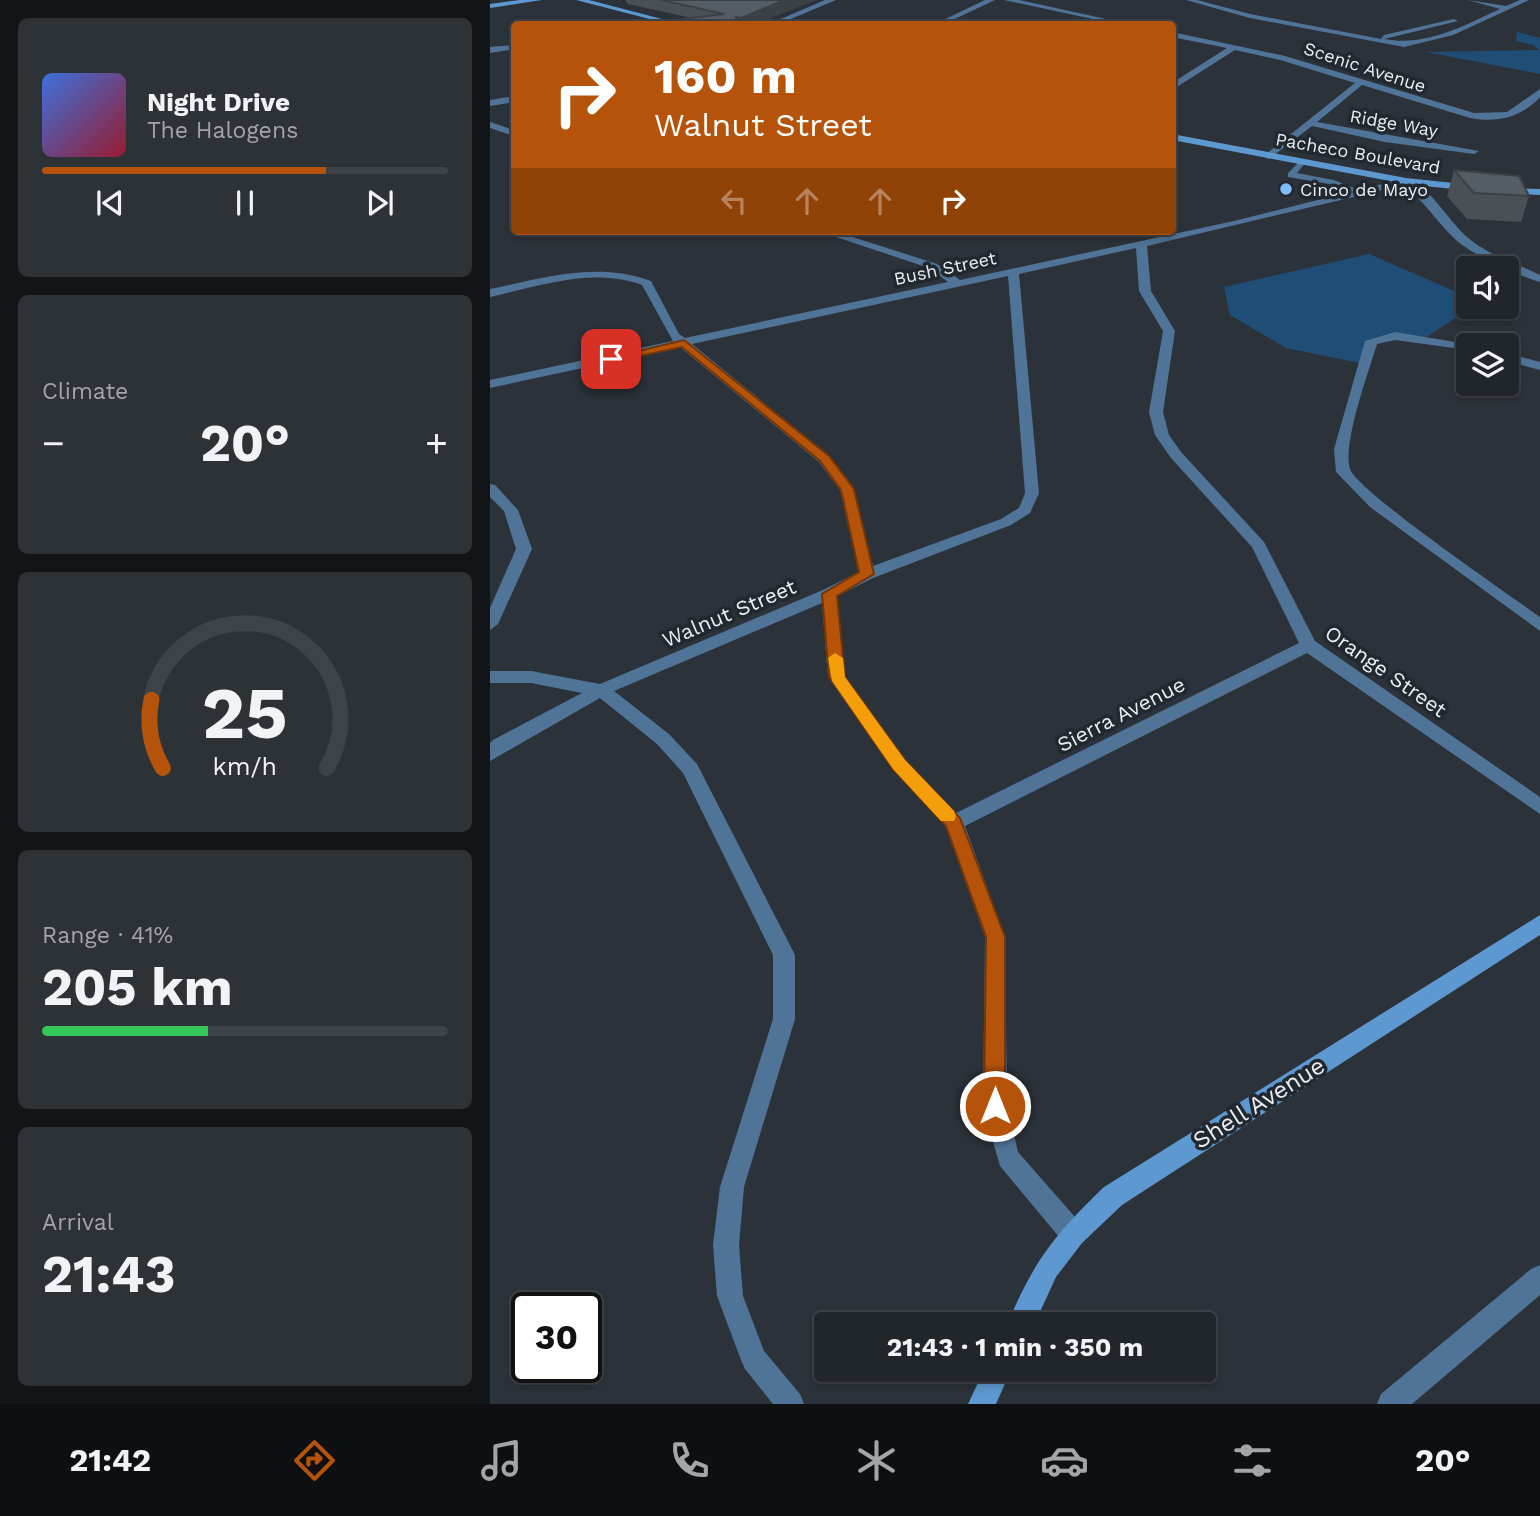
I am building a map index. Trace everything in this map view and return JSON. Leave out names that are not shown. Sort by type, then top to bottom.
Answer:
[{"type":"main road","points":[[490,6],[538,0]]},
{"type":"main road","points":[[580,0],[664,21]]},
{"type":"main road","name":"Pacheco Boulevard","points":[[1176,137],[1406,181],[1540,192]]},
{"type":"main road","name":"Shell Avenue","points":[[1026,1312],[1047,1268],[1073,1234],[1113,1196],[1540,924]]},
{"type":"main road","points":[[982,1404],[992,1382]]},
{"type":"street","points":[[780,21],[832,0]]},
{"type":"street","points":[[946,21],[991,0]]},
{"type":"street","points":[[1008,0],[1098,21]]},
{"type":"street","name":"Scenic Avenue","points":[[1176,35],[1282,58],[1459,113],[1490,117],[1515,114],[1524,109],[1540,92]]},
{"type":"street","points":[[1176,84],[1235,47]]},
{"type":"street","points":[[490,50],[511,48]]},
{"type":"street","points":[[1269,156],[1361,82]]},
{"type":"street","points":[[490,103],[511,100]]},
{"type":"street","name":"Ridge Way","points":[[1309,123],[1474,151]]},
{"type":"street","points":[[490,125],[511,132]]},
{"type":"street","points":[[1406,181],[1427,198],[1448,225],[1469,245],[1540,279]]},
{"type":"street","name":"Bush Street","points":[[490,384],[1013,271],[1145,236],[1162,238],[1234,224],[1406,181]]},
{"type":"street","points":[[836,235],[933,266],[957,283]]},
{"type":"street","name":"Orange Street","points":[[1145,236],[1145,291],[1169,331],[1156,412],[1161,435],[1176,455],[1259,545],[1308,645],[1540,807]]},
{"type":"street","points":[[920,262],[927,274],[922,290]]},
{"type":"street","name":"Walnut Street","points":[[490,754],[499,745],[601,690],[829,594],[867,574],[1006,522],[1025,510],[1032,493],[1013,271]]},
{"type":"street","points":[[490,293],[602,273],[626,275],[647,283],[674,335],[824,458],[847,489],[867,574]]},
{"type":"street","points":[[1456,344],[1395,336],[1371,341],[1341,449],[1343,472],[1375,504],[1540,625]]},
{"type":"street","points":[[1519,360],[1540,366]]},
{"type":"street","points":[[490,488],[511,510],[524,549],[490,624]]},
{"type":"street","points":[[829,594],[837,677],[899,764],[954,823],[995,937],[995,1106],[1008,1158],[1073,1234]]},
{"type":"street","name":"Sierra Avenue","points":[[954,823],[1308,645]]},
{"type":"street","points":[[490,677],[531,677],[601,690],[663,739],[690,769],[784,955],[784,1020],[732,1187],[726,1245],[730,1296],[754,1360],[790,1404]]},
{"type":"street","points":[[1391,1404],[1532,1282],[1540,1278]]},
{"type":"lane","points":[[1189,0],[1250,16],[1404,45],[1417,44],[1484,21],[1504,8]]},
{"type":"lane","points":[[1471,0],[1504,8]]},
{"type":"lane","points":[[1371,39],[1420,30],[1526,0]]},
{"type":"lane","points":[[1302,162],[1292,174],[1331,182],[1362,193]]},
{"type":"shaded area","points":[[1517,32],[1540,38],[1540,74],[1426,52],[1539,50],[1533,45],[1516,41]]},
{"type":"shaded area","points":[[1369,254],[1456,292],[1456,317],[1424,339],[1395,336],[1371,341],[1364,364],[1286,348],[1230,315],[1224,287]]},
{"type":"building","points":[[661,0],[785,0],[741,18],[736,17],[737,19],[732,21],[667,21],[724,14]]},
{"type":"building","points":[[1454,170],[1519,176],[1529,196],[1474,193]]},
{"type":"slow traffic","points":[[835,658],[837,677],[883,743],[948,816]]},
{"type":"place","name":"Cinco de Mayo","points":[[1286,189]]},
{"type":"route","points":[[611,359],[684,344],[824,458],[847,489],[867,574],[829,594],[837,677],[899,764],[954,823],[995,937],[995,1106]]}]
